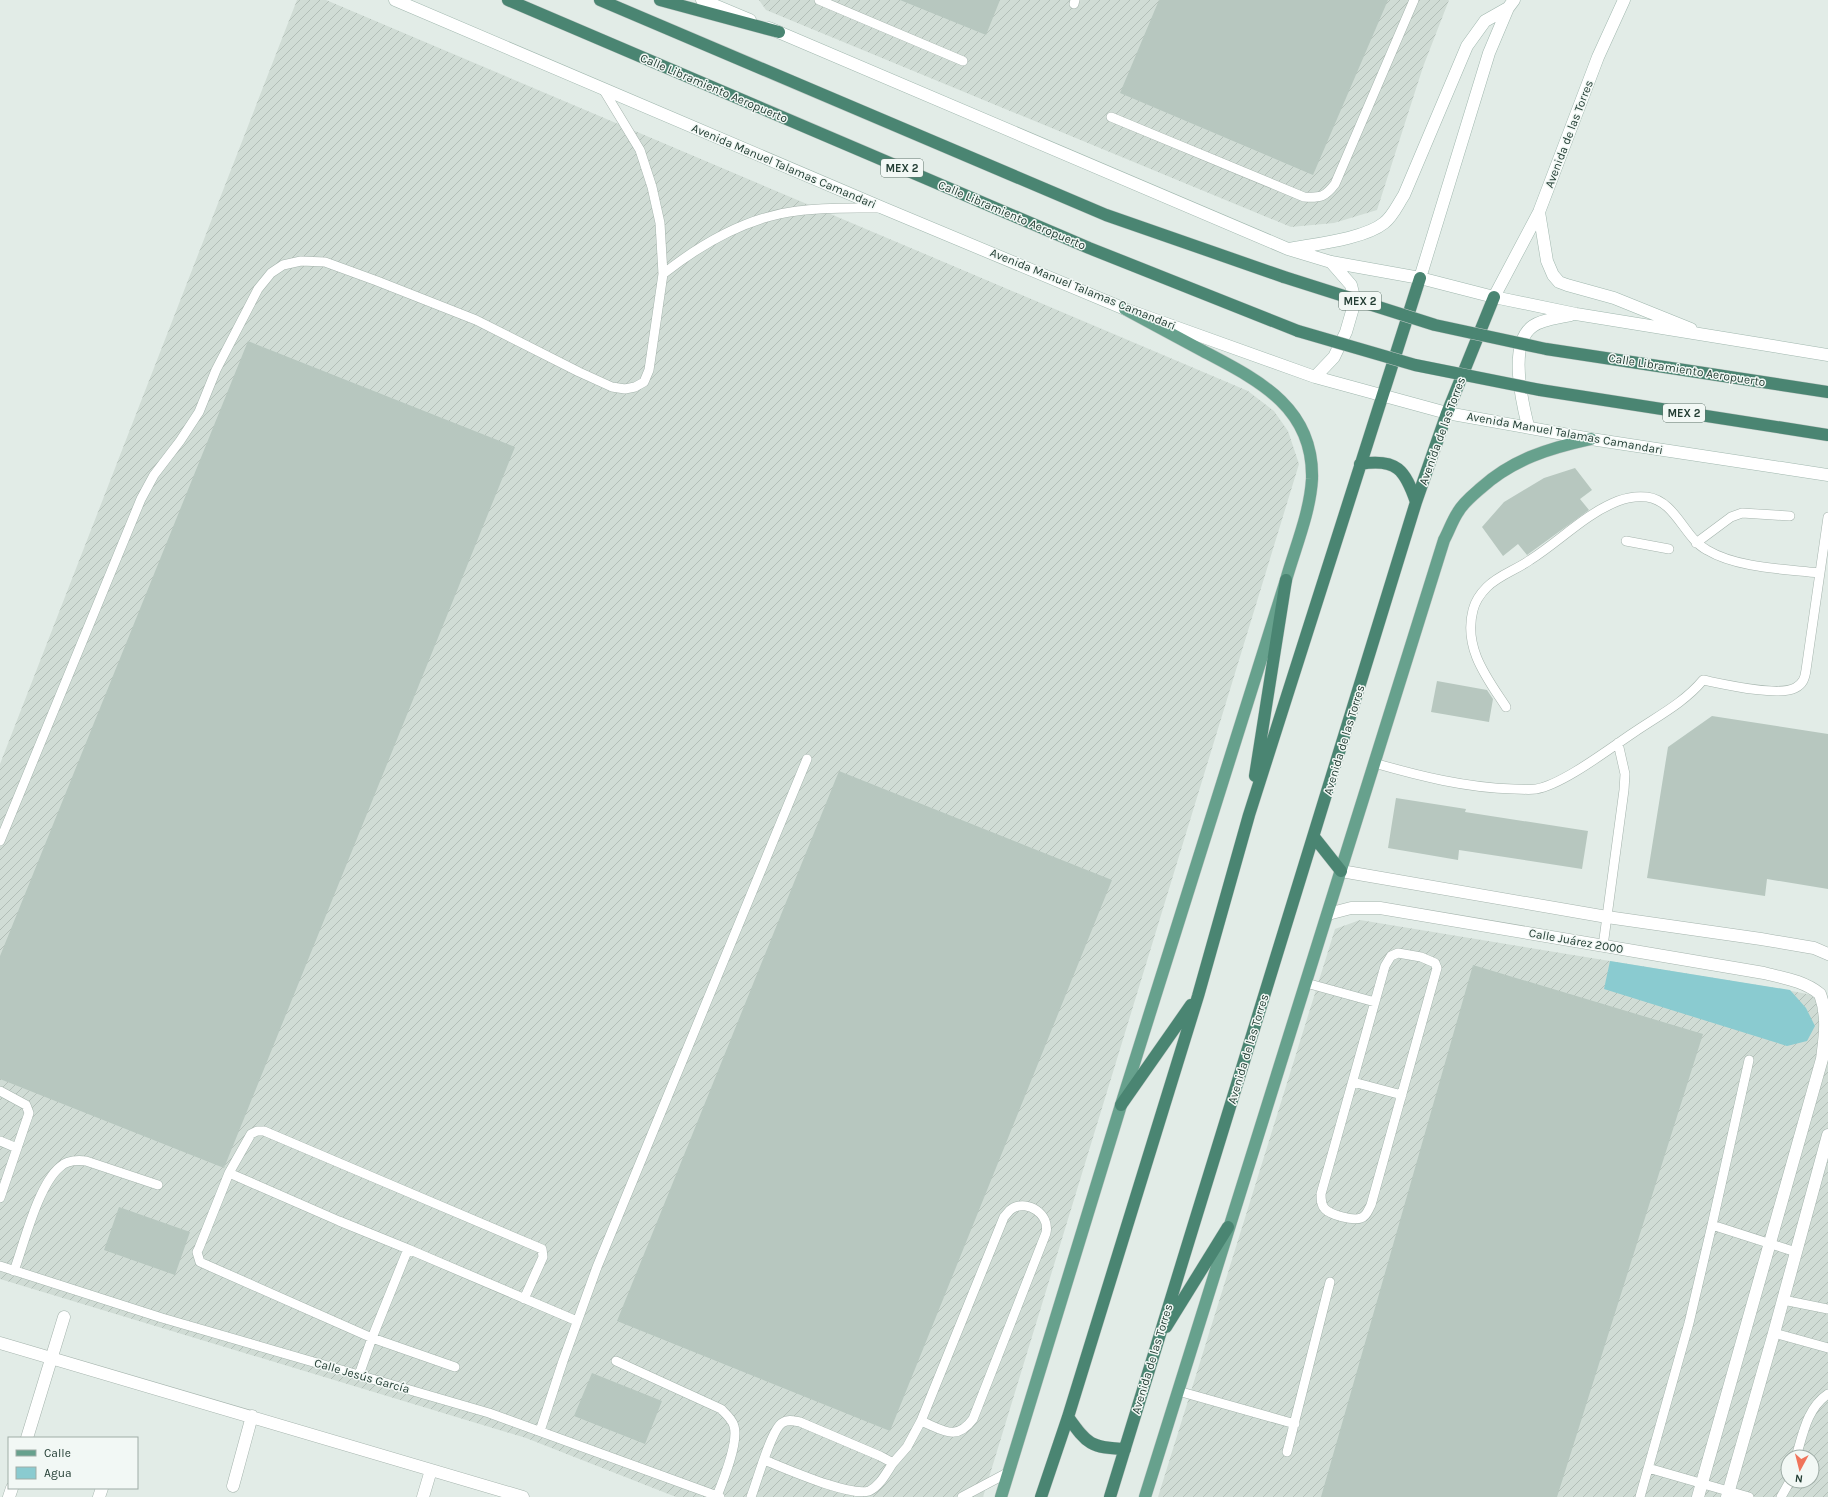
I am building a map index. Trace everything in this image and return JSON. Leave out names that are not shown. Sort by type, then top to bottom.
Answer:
[{"type":"highway","name":"Calle Libramiento Aeropuerto","points":[[508,0],[1089,248],[1298,331],[1416,366],[1540,390],[1828,435]]},
{"type":"highway","name":"Calle Libramiento Aeropuerto","points":[[600,0],[1106,216],[1284,277],[1435,325],[1546,349],[1828,392]]},
{"type":"highway","points":[[660,0],[779,32]]},
{"type":"highway","points":[[1041,1497],[1068,1417],[1198,996],[1249,815],[1420,278]]},
{"type":"highway","name":"Avenida de las Torres","points":[[1110,1497],[1416,502],[1448,412],[1494,297]]},
{"type":"highway","points":[[1360,464],[1378,462],[1397,468],[1408,480],[1416,502]]},
{"type":"highway","points":[[1249,815],[1286,580]]},
{"type":"highway","points":[[1314,837],[1341,871]]},
{"type":"highway","points":[[1121,1105],[1198,996]]},
{"type":"highway","points":[[1157,1341],[1228,1227]]},
{"type":"highway","points":[[1068,1417],[1081,1436],[1088,1442],[1103,1447],[1125,1449]]},
{"type":"main road","name":"Avenida Manuel Talamas Camandari","points":[[395,0],[883,208],[1125,309],[1315,377],[1382,396],[1448,412],[1591,438],[1828,475]]},
{"type":"main road","points":[[702,0],[1288,249],[1331,262],[1420,278],[1494,297],[1576,314],[1708,337],[1828,355]]},
{"type":"main road","name":"Avenida de las Torres","points":[[1494,297],[1539,212],[1598,57],[1624,0]]},
{"type":"main road","points":[[1288,249],[1361,234],[1384,223],[1392,215],[1404,195],[1467,46],[1485,21],[1511,4]]},
{"type":"main road","points":[[1420,278],[1489,53],[1511,4]]},
{"type":"main road","points":[[1539,212],[1547,261],[1553,275],[1560,282],[1567,286],[1614,298],[1633,305],[1708,337]]},
{"type":"main road","points":[[1315,377],[1334,357],[1346,332],[1355,301],[1351,285],[1331,262]]},
{"type":"main road","points":[[1001,1497],[1121,1105],[1286,580],[1308,507],[1312,480],[1311,460],[1306,439],[1293,414],[1265,386],[1125,309]]},
{"type":"main road","points":[[1528,426],[1522,403],[1520,378],[1519,352],[1522,340],[1533,326],[1544,321],[1576,314]]},
{"type":"main road","points":[[1145,1497],[1228,1227],[1328,914],[1444,540],[1458,512],[1474,494],[1494,476],[1519,461],[1539,452],[1591,438]]},
{"type":"main road","points":[[1341,871],[1607,917],[1814,948],[1828,954]]},
{"type":"main road","name":"Calle Juárez 2000","points":[[1328,914],[1351,908],[1380,908],[1764,973],[1797,981],[1824,991]]},
{"type":"main road","points":[[1698,1497],[1822,1059],[1826,1036],[1824,991]]},
{"type":"main road","points":[[1728,1494],[1828,1135]]},
{"type":"main road","points":[[27,1437],[64,1317]]},
{"type":"main road","points":[[0,1343],[523,1497]]},
{"type":"main road","points":[[233,1486],[252,1416]]},
{"type":"main road","points":[[423,1497],[431,1470]]},
{"type":"lane","points":[[819,0],[963,61]]},
{"type":"lane","points":[[1111,117],[1304,197],[1317,198],[1328,194],[1335,184],[1414,0]]},
{"type":"lane","points":[[0,841],[141,499],[154,475],[180,441],[199,412],[216,370],[245,313],[258,288],[271,273],[283,265],[295,262],[324,262],[476,320],[612,387],[625,389],[635,387],[644,382],[649,370],[663,274],[660,223],[652,187],[640,150],[603,89]]},
{"type":"lane","points":[[663,274],[708,242],[763,219],[796,211],[883,208]]},
{"type":"lane","points":[[1506,707],[1477,660],[1470,639],[1473,610],[1478,599],[1486,588],[1493,582],[1530,560],[1604,507],[1633,496],[1650,497],[1674,513],[1696,544],[1723,558],[1750,564],[1819,573]]},
{"type":"lane","points":[[1696,544],[1731,517],[1742,513],[1790,516]]},
{"type":"lane","points":[[1374,762],[1406,772],[1471,785],[1494,788],[1536,789],[1558,780],[1591,762],[1685,698],[1703,680],[1753,689],[1778,691],[1794,689],[1800,686],[1804,679],[1806,670],[1828,517]]},
{"type":"lane","points":[[1626,541],[1669,549]]},
{"type":"lane","points":[[1604,946],[1624,780],[1623,758],[1618,743]]},
{"type":"lane","points":[[540,1431],[577,1321],[619,1213],[807,759]]},
{"type":"lane","points":[[1398,953],[1407,954],[1421,957],[1435,963],[1436,968],[1434,978],[1371,1205],[1366,1215],[1360,1219],[1339,1215],[1324,1208],[1321,1203],[1321,1194],[1375,1002],[1385,966],[1391,956],[1398,953]]},
{"type":"lane","points":[[1306,983],[1375,1002]]},
{"type":"lane","points":[[1640,1497],[1689,1323],[1749,1060]]},
{"type":"lane","points":[[1353,1082],[1402,1095]]},
{"type":"lane","points":[[0,1091],[21,1101],[29,1108],[28,1117],[0,1198]]},
{"type":"lane","points":[[455,1367],[372,1338],[200,1262],[198,1257],[199,1248],[229,1173],[251,1134],[257,1131],[264,1131],[542,1249],[543,1256],[524,1299]]},
{"type":"lane","points":[[0,1140],[17,1148]]},
{"type":"lane","points":[[14,1271],[39,1199],[51,1177],[60,1166],[74,1160],[86,1161],[158,1184]]},
{"type":"lane","points":[[229,1173],[339,1222],[408,1249],[577,1321]]},
{"type":"lane","points":[[764,1460],[830,1487],[859,1494],[874,1488],[906,1447],[921,1421],[1004,1217],[1014,1207],[1021,1206],[1035,1210],[1046,1219],[1048,1226],[1046,1233],[973,1419],[966,1428],[956,1433],[947,1432],[921,1421]]},
{"type":"lane","points":[[1712,1225],[1796,1252]]},
{"type":"lane","points":[[359,1375],[372,1338],[408,1249]]},
{"type":"lane","name":"Calle Jesús García","points":[[0,1266],[162,1318],[489,1412],[718,1496]]},
{"type":"lane","points":[[1287,1452],[1330,1282]]},
{"type":"lane","points":[[1783,1300],[1828,1308]]},
{"type":"lane","points":[[1774,1333],[1828,1348]]},
{"type":"lane","points":[[616,1361],[721,1409],[730,1418],[735,1427],[734,1443],[718,1496]]},
{"type":"lane","points":[[1178,1391],[1295,1424]]},
{"type":"lane","points":[[1799,1449],[1811,1410],[1819,1400],[1828,1394]]},
{"type":"lane","points":[[751,1497],[778,1426],[784,1422],[792,1420],[846,1441],[893,1464]]},
{"type":"lane","points":[[1648,1468],[1728,1494],[1749,1497]]},
{"type":"lane","points":[[962,1497],[1009,1472]]},
{"type":"shaded area","points":[[297,0],[326,0],[1248,391],[1274,411],[1288,431],[1299,464],[983,1497],[676,1497],[526,1438],[0,1279],[0,764]]},
{"type":"shaded area","points":[[759,0],[1449,0],[1423,67],[1377,210],[1334,223],[1291,227],[766,10]]},
{"type":"shaded area","points":[[1360,920],[1828,998],[1828,1497],[1158,1497],[1335,929]]},
{"type":"water","points":[[1610,961],[1790,990],[1806,1008],[1815,1026],[1807,1041],[1787,1046],[1604,989]]},
{"type":"building","points":[[900,0],[1000,0],[986,35]]},
{"type":"building","points":[[1159,0],[1388,0],[1313,175],[1120,93]]},
{"type":"building","points":[[248,341],[515,447],[224,1168],[0,1079],[0,956]]},
{"type":"building","points":[[1575,468],[1592,490],[1580,499],[1589,510],[1527,555],[1518,544],[1503,556],[1482,527],[1504,502],[1544,478]]},
{"type":"building","points":[[1437,681],[1487,690],[1493,699],[1489,722],[1431,712]]},
{"type":"building","points":[[1712,716],[1828,734],[1828,889],[1767,879],[1765,896],[1647,878],[1668,747]]},
{"type":"building","points":[[839,771],[1112,880],[890,1431],[617,1321]]},
{"type":"building","points":[[1396,798],[1466,809],[1465,812],[1588,831],[1582,869],[1459,850],[1458,860],[1388,848]]},
{"type":"building","points":[[1473,965],[1703,1034],[1557,1497],[1321,1497]]},
{"type":"building","points":[[119,1207],[190,1232],[175,1275],[104,1250]]},
{"type":"building","points":[[592,1373],[662,1401],[645,1444],[574,1416]]}]
